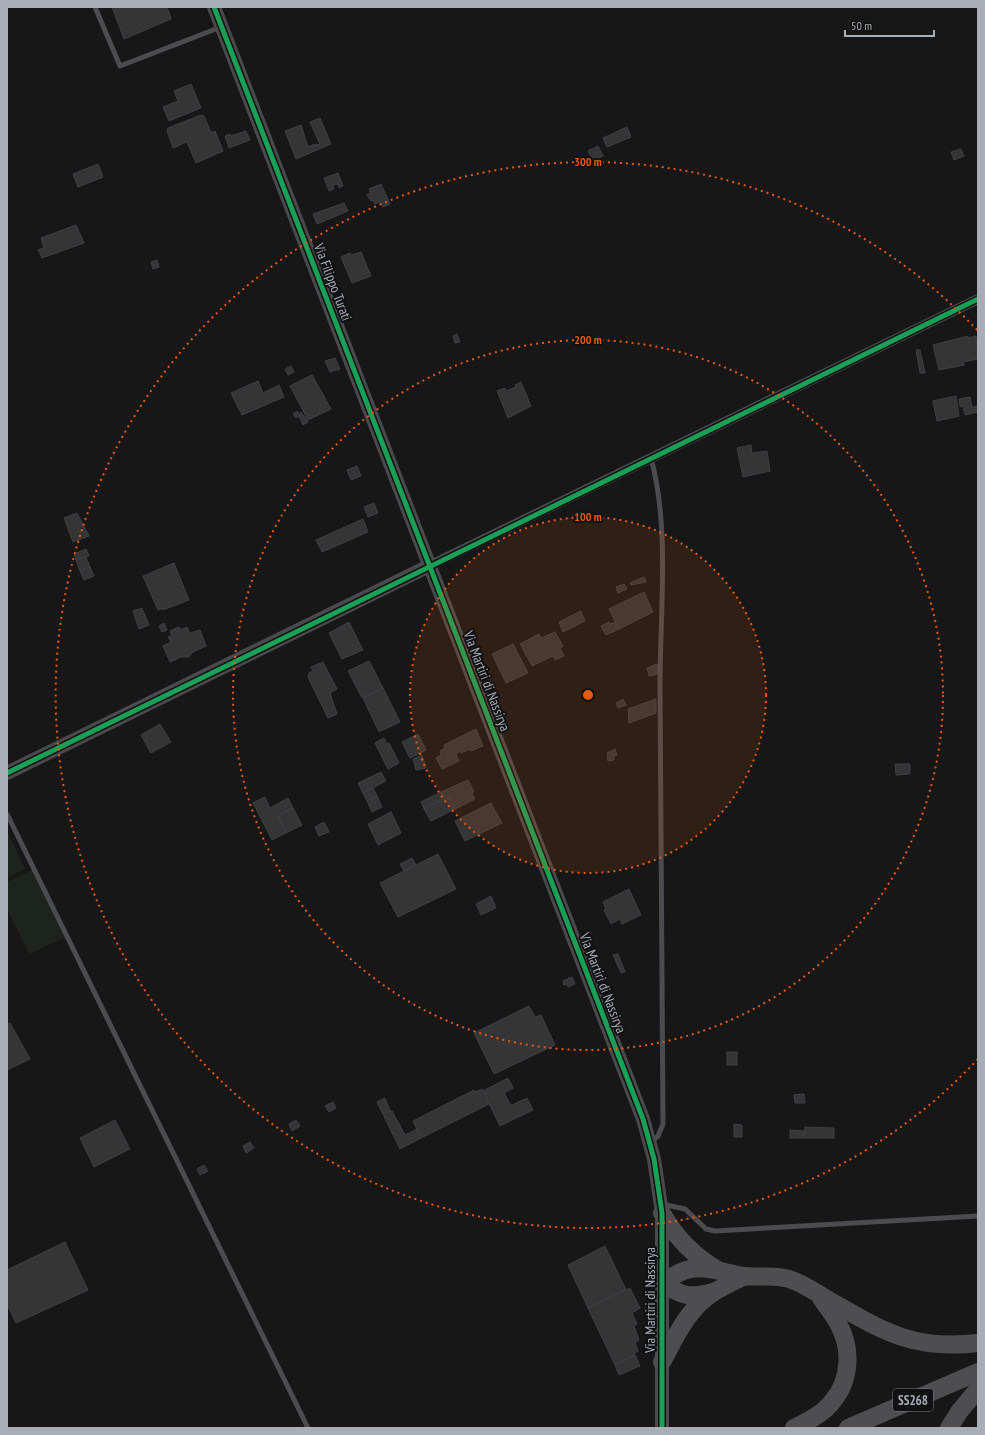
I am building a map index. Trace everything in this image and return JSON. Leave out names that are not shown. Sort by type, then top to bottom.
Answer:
[{"type":"highway","points":[[661,1209],[672,1231],[692,1252],[716,1269]]},
{"type":"highway","points":[[714,1292],[683,1296],[662,1282],[682,1271],[695,1269],[716,1269],[745,1276],[771,1276],[787,1279],[802,1284],[863,1320],[896,1336],[932,1344],[951,1346],[978,1343]]},
{"type":"highway","points":[[662,1362],[684,1322],[696,1307],[714,1292],[745,1276]]},
{"type":"highway","points":[[794,1428],[814,1417],[833,1402],[840,1390],[848,1364],[847,1345],[838,1323],[818,1294]]},
{"type":"highway","name":"SS268","points":[[848,1428],[978,1372]]},
{"type":"highway","points":[[949,1428],[959,1412],[978,1389]]},
{"type":"street","name":"Via Filippo Turati","points":[[214,7],[429,566]]},
{"type":"street","points":[[7,773],[978,299]]},
{"type":"street","name":"Via Martiri di Nassirya","points":[[429,566],[651,1142],[661,1209],[662,1428]]},
{"type":"lane","points":[[96,7],[120,66],[221,27]]},
{"type":"lane","points":[[651,458],[658,488],[662,557],[660,662],[660,928],[663,1124],[658,1136],[651,1142]]},
{"type":"lane","points":[[7,814],[308,1428]]},
{"type":"lane","points":[[661,1209],[685,1209],[706,1229],[715,1231],[978,1216]]},
{"type":"shaded area","points":[[7,831],[25,869],[7,878]]},
{"type":"shaded area","points":[[32,870],[64,938],[29,954],[7,908],[7,882]]},
{"type":"building","points":[[112,7],[167,7],[171,19],[124,39]]},
{"type":"building","points":[[191,84],[201,108],[169,121],[163,107],[178,101],[174,91]]},
{"type":"building","points":[[201,115],[204,116],[211,133],[215,131],[223,151],[196,163],[187,142],[173,148],[167,131],[168,128]]},
{"type":"building","points":[[320,118],[331,144],[296,159],[285,131],[301,125],[308,147],[315,144],[320,144],[310,122]]},
{"type":"building","points":[[627,127],[631,137],[607,147],[603,138]]},
{"type":"building","points":[[246,131],[250,140],[229,148],[225,136],[230,134],[231,136]]},
{"type":"building","points":[[598,146],[603,156],[593,161],[588,151]]},
{"type":"building","points":[[961,149],[964,156],[954,160],[951,152]]},
{"type":"building","points":[[98,164],[103,177],[78,187],[73,174]]},
{"type":"building","points":[[338,173],[343,186],[339,188],[338,184],[333,185],[334,189],[329,191],[324,178]]},
{"type":"building","points":[[381,184],[390,204],[383,207],[379,202],[375,204],[373,200],[371,201],[367,195],[370,193],[369,189]]},
{"type":"building","points":[[344,203],[348,211],[317,224],[313,214]]},
{"type":"building","points":[[76,225],[84,243],[42,258],[38,250],[44,248],[41,238]]},
{"type":"building","points":[[361,252],[371,276],[352,283],[341,257],[350,253],[351,255]]},
{"type":"building","points":[[157,260],[159,267],[153,269],[151,262]]},
{"type":"building","points":[[457,334],[460,342],[455,343],[453,336]]},
{"type":"building","points":[[968,336],[968,338],[976,336],[978,359],[963,362],[964,365],[939,370],[933,345]]},
{"type":"building","points":[[916,350],[920,350],[925,373],[920,373]]},
{"type":"building","points":[[335,358],[340,369],[330,372],[325,361]]},
{"type":"building","points":[[291,366],[294,372],[288,375],[285,369]]},
{"type":"building","points":[[312,375],[331,409],[308,420],[290,386]]},
{"type":"building","points":[[258,381],[263,393],[279,385],[284,397],[242,415],[231,393]]},
{"type":"building","points":[[521,382],[531,406],[508,418],[497,391],[505,388],[506,391],[516,387],[515,385]]},
{"type":"building","points":[[956,396],[959,416],[937,421],[933,401]]},
{"type":"building","points":[[970,397],[972,407],[978,406],[978,412],[965,415],[963,406],[960,407],[959,399]]},
{"type":"building","points":[[297,411],[299,414],[301,412],[308,422],[303,425],[299,416],[296,418],[293,414]]},
{"type":"building","points":[[751,445],[752,453],[767,451],[770,471],[743,477],[737,448]]},
{"type":"building","points":[[357,466],[361,476],[351,480],[347,470]]},
{"type":"building","points":[[374,503],[378,513],[368,517],[364,507]]},
{"type":"building","points":[[77,513],[89,536],[73,542],[64,518]]},
{"type":"building","points":[[363,519],[368,532],[322,552],[316,540]]},
{"type":"building","points":[[86,549],[89,556],[76,560],[74,554]]},
{"type":"building","points":[[86,557],[90,567],[80,571],[76,560]]},
{"type":"building","points":[[174,563],[189,600],[163,610],[163,608],[158,610],[143,576]]},
{"type":"building","points":[[90,567],[94,576],[84,580],[80,571]]},
{"type":"building","points":[[644,577],[646,582],[631,585],[630,583]]},
{"type":"building","points":[[624,584],[627,589],[618,593],[616,587]]},
{"type":"building","points":[[644,592],[653,612],[619,629],[609,609]]},
{"type":"building","points":[[142,608],[149,625],[139,629],[133,611]]},
{"type":"building","points":[[581,611],[585,621],[563,632],[559,622]]},
{"type":"building","points":[[349,622],[363,650],[342,659],[329,633]]},
{"type":"building","points":[[609,622],[610,624],[615,622],[619,629],[606,635],[601,626]]},
{"type":"building","points":[[164,623],[167,630],[162,632],[159,626]]},
{"type":"building","points":[[179,627],[180,630],[187,627],[190,633],[200,630],[206,646],[193,652],[189,657],[181,657],[170,662],[163,646],[171,642],[168,637],[172,636],[170,631]]},
{"type":"building","points":[[555,632],[563,646],[560,648],[564,656],[555,660],[553,656],[532,666],[520,644],[539,634],[541,638]]},
{"type":"building","points":[[513,644],[528,673],[506,683],[492,654]]},
{"type":"building","points":[[369,661],[383,688],[362,698],[348,671]]},
{"type":"building","points":[[323,662],[337,689],[330,693],[337,714],[328,718],[308,677],[309,673],[313,671],[311,667]]},
{"type":"building","points":[[657,664],[658,674],[649,676],[647,668]]},
{"type":"building","points":[[383,688],[400,722],[379,732],[363,698]]},
{"type":"building","points":[[623,699],[626,705],[618,708],[616,703]]},
{"type":"building","points":[[656,699],[656,713],[629,723],[628,709]]},
{"type":"building","points":[[160,724],[171,742],[151,753],[141,735]]},
{"type":"building","points":[[476,729],[483,746],[471,751],[470,749],[461,753],[460,751],[456,754],[459,761],[442,769],[436,758],[441,755],[440,751],[445,748],[444,745]]},
{"type":"building","points":[[418,734],[426,750],[410,758],[402,742]]},
{"type":"building","points":[[384,738],[387,744],[389,743],[399,763],[388,769],[375,743]]},
{"type":"building","points":[[615,749],[617,755],[614,756],[614,760],[608,761],[607,753]]},
{"type":"building","points":[[422,755],[426,768],[416,770],[413,759]]},
{"type":"building","points":[[895,764],[910,764],[910,774],[896,775]]},
{"type":"building","points":[[381,772],[386,781],[363,793],[358,783]]},
{"type":"building","points":[[468,780],[474,792],[472,793],[475,799],[455,809],[449,797],[444,799],[441,792]]},
{"type":"building","points":[[373,788],[377,796],[367,801],[363,793]]},
{"type":"building","points":[[441,792],[444,799],[424,809],[421,802]]},
{"type":"building","points":[[377,796],[382,807],[372,812],[367,801]]},
{"type":"building","points":[[265,797],[270,808],[288,798],[293,808],[278,816],[286,833],[272,840],[253,803]]},
{"type":"building","points":[[449,797],[455,809],[431,821],[424,809]]},
{"type":"building","points":[[491,803],[502,823],[465,841],[455,821]]},
{"type":"building","points":[[293,808],[302,825],[286,833],[278,816]]},
{"type":"building","points":[[391,812],[401,833],[378,845],[368,824]]},
{"type":"building","points":[[324,822],[329,832],[319,836],[315,827]]},
{"type":"building","points":[[438,854],[456,889],[398,917],[380,883]]},
{"type":"building","points":[[412,858],[416,865],[404,871],[400,864]]},
{"type":"building","points":[[629,889],[641,915],[622,924],[620,919],[611,924],[604,910],[606,909],[603,902]]},
{"type":"building","points":[[491,896],[496,908],[481,915],[476,904]]},
{"type":"building","points":[[618,954],[625,972],[621,973],[613,955]]},
{"type":"building","points":[[572,977],[575,984],[568,987],[567,984],[564,985],[563,981]]},
{"type":"building","points":[[529,1006],[535,1017],[541,1015],[555,1045],[494,1074],[474,1033]]},
{"type":"building","points":[[10,1023],[30,1059],[7,1070],[7,1025]]},
{"type":"building","points":[[727,1052],[737,1052],[737,1065],[727,1065]]},
{"type":"building","points":[[508,1078],[513,1088],[504,1093],[510,1104],[512,1105],[527,1098],[533,1110],[500,1126],[483,1091]]},
{"type":"building","points":[[482,1089],[489,1104],[421,1138],[413,1121],[474,1090],[475,1092]]},
{"type":"building","points":[[804,1094],[805,1103],[795,1103],[794,1095]]},
{"type":"building","points":[[385,1098],[390,1111],[392,1111],[405,1135],[417,1129],[421,1138],[400,1149],[377,1102]]},
{"type":"building","points":[[333,1102],[336,1108],[329,1112],[325,1106]]},
{"type":"building","points":[[115,1120],[130,1149],[94,1167],[80,1138]]},
{"type":"building","points":[[296,1120],[300,1126],[292,1131],[289,1124]]},
{"type":"building","points":[[734,1124],[742,1125],[742,1137],[734,1137]]},
{"type":"building","points":[[805,1127],[834,1128],[834,1138],[804,1138]]},
{"type":"building","points":[[790,1130],[804,1131],[804,1138],[790,1138]]},
{"type":"building","points":[[250,1142],[254,1148],[246,1153],[243,1146]]},
{"type":"building","points":[[204,1165],[208,1171],[200,1175],[197,1169]]},
{"type":"building","points":[[65,1242],[88,1290],[16,1323],[7,1304],[7,1270]]},
{"type":"building","points":[[605,1246],[626,1290],[588,1308],[568,1265]]},
{"type":"building","points":[[630,1288],[640,1308],[632,1313],[637,1324],[634,1326],[639,1340],[635,1343],[638,1351],[634,1353],[635,1355],[615,1365],[588,1308]]},
{"type":"building","points":[[635,1355],[640,1366],[619,1375],[615,1365]]},
{"type":"cycle path","points":[[214,7],[643,1119],[654,1159],[662,1213],[662,1428]]},
{"type":"cycle path","points":[[7,773],[978,299]]}]
